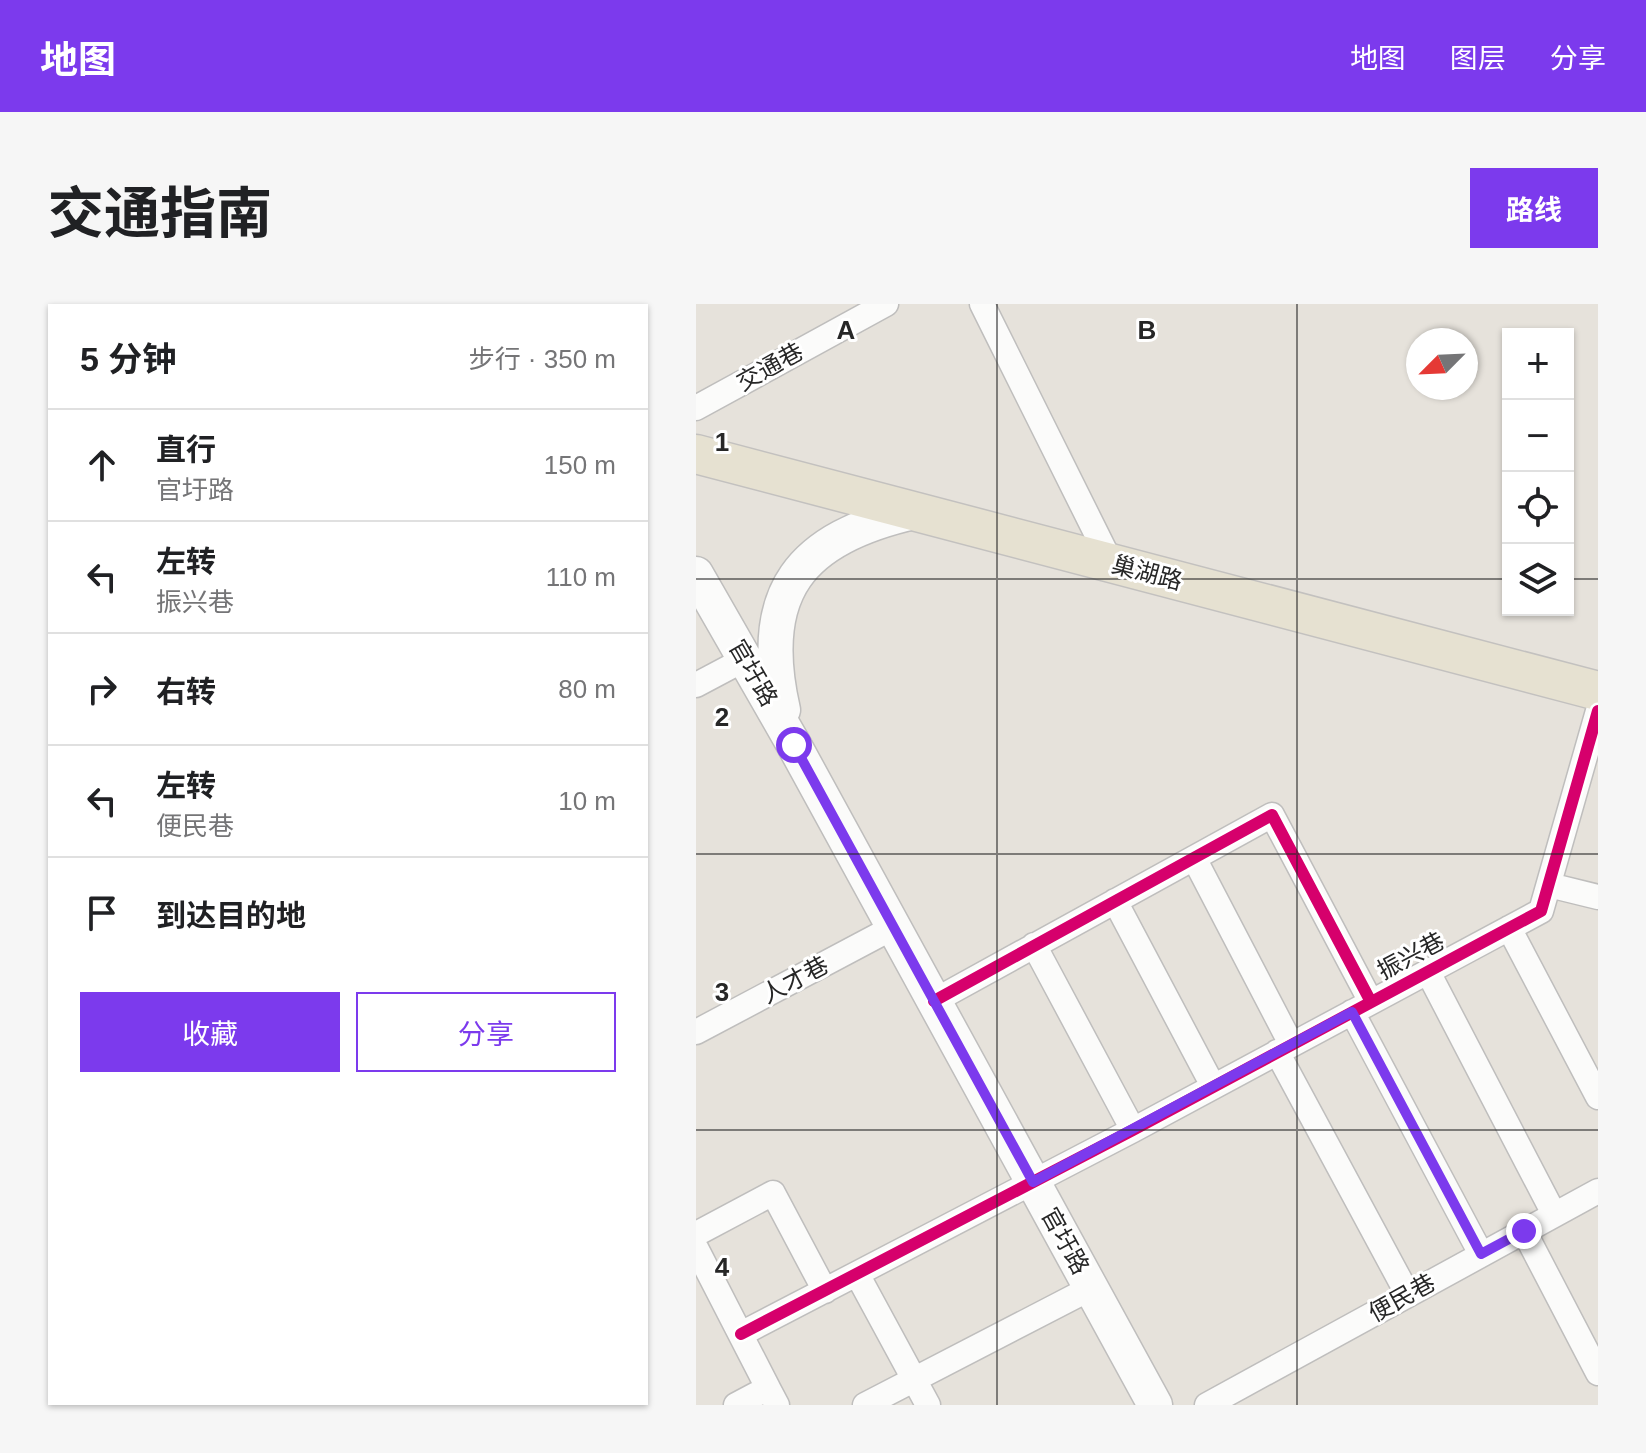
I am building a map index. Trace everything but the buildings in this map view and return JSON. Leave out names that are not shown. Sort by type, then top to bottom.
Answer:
[{"type":"main road","name":"巢湖路","points":[[696,454],[1598,691]]},
{"type":"main road","points":[[794,745],[787,731],[777,671],[777,627],[783,597],[803,566],[831,542],[861,527],[914,512]]},
{"type":"main road","name":"官圩路","points":[[696,574],[794,745],[1155,1405]]},
{"type":"street","name":"交通巷","points":[[696,408],[886,304]]},
{"type":"street","points":[[982,304],[1112,565]]},
{"type":"street","points":[[696,685],[745,659]]},
{"type":"street","name":"振兴巷","points":[[741,1334],[1133,1130],[1541,911],[1598,711]]},
{"type":"street","points":[[934,1001],[1272,815],[1481,1254]]},
{"type":"street","points":[[1194,858],[1284,1048],[1408,1295]]},
{"type":"street","points":[[1549,885],[1598,897]]},
{"type":"street","points":[[1115,901],[1213,1086]]},
{"type":"street","name":"人才巷","points":[[696,1032],[894,927]]},
{"type":"street","points":[[1509,928],[1598,1097]]},
{"type":"street","points":[[1034,945],[1133,1130]]},
{"type":"street","points":[[1428,972],[1554,1214]]},
{"type":"street","name":"便民巷","points":[[1207,1405],[1598,1191]]},
{"type":"street","points":[[696,1234],[773,1193],[825,1291]]},
{"type":"street","points":[[1524,1231],[1598,1373]]},
{"type":"street","points":[[696,1248],[772,1396],[736,1405]]},
{"type":"street","points":[[857,1274],[928,1405]]},
{"type":"street","points":[[865,1405],[1091,1288]]},
{"type":"cycle path","points":[[741,1334],[1133,1130],[1541,911],[1598,711]]},
{"type":"cycle path","points":[[934,1001],[1272,815],[1371,1002]]},
{"type":"route","points":[[794,745],[1033,1182],[1352,1012],[1481,1254],[1524,1231]]}]
